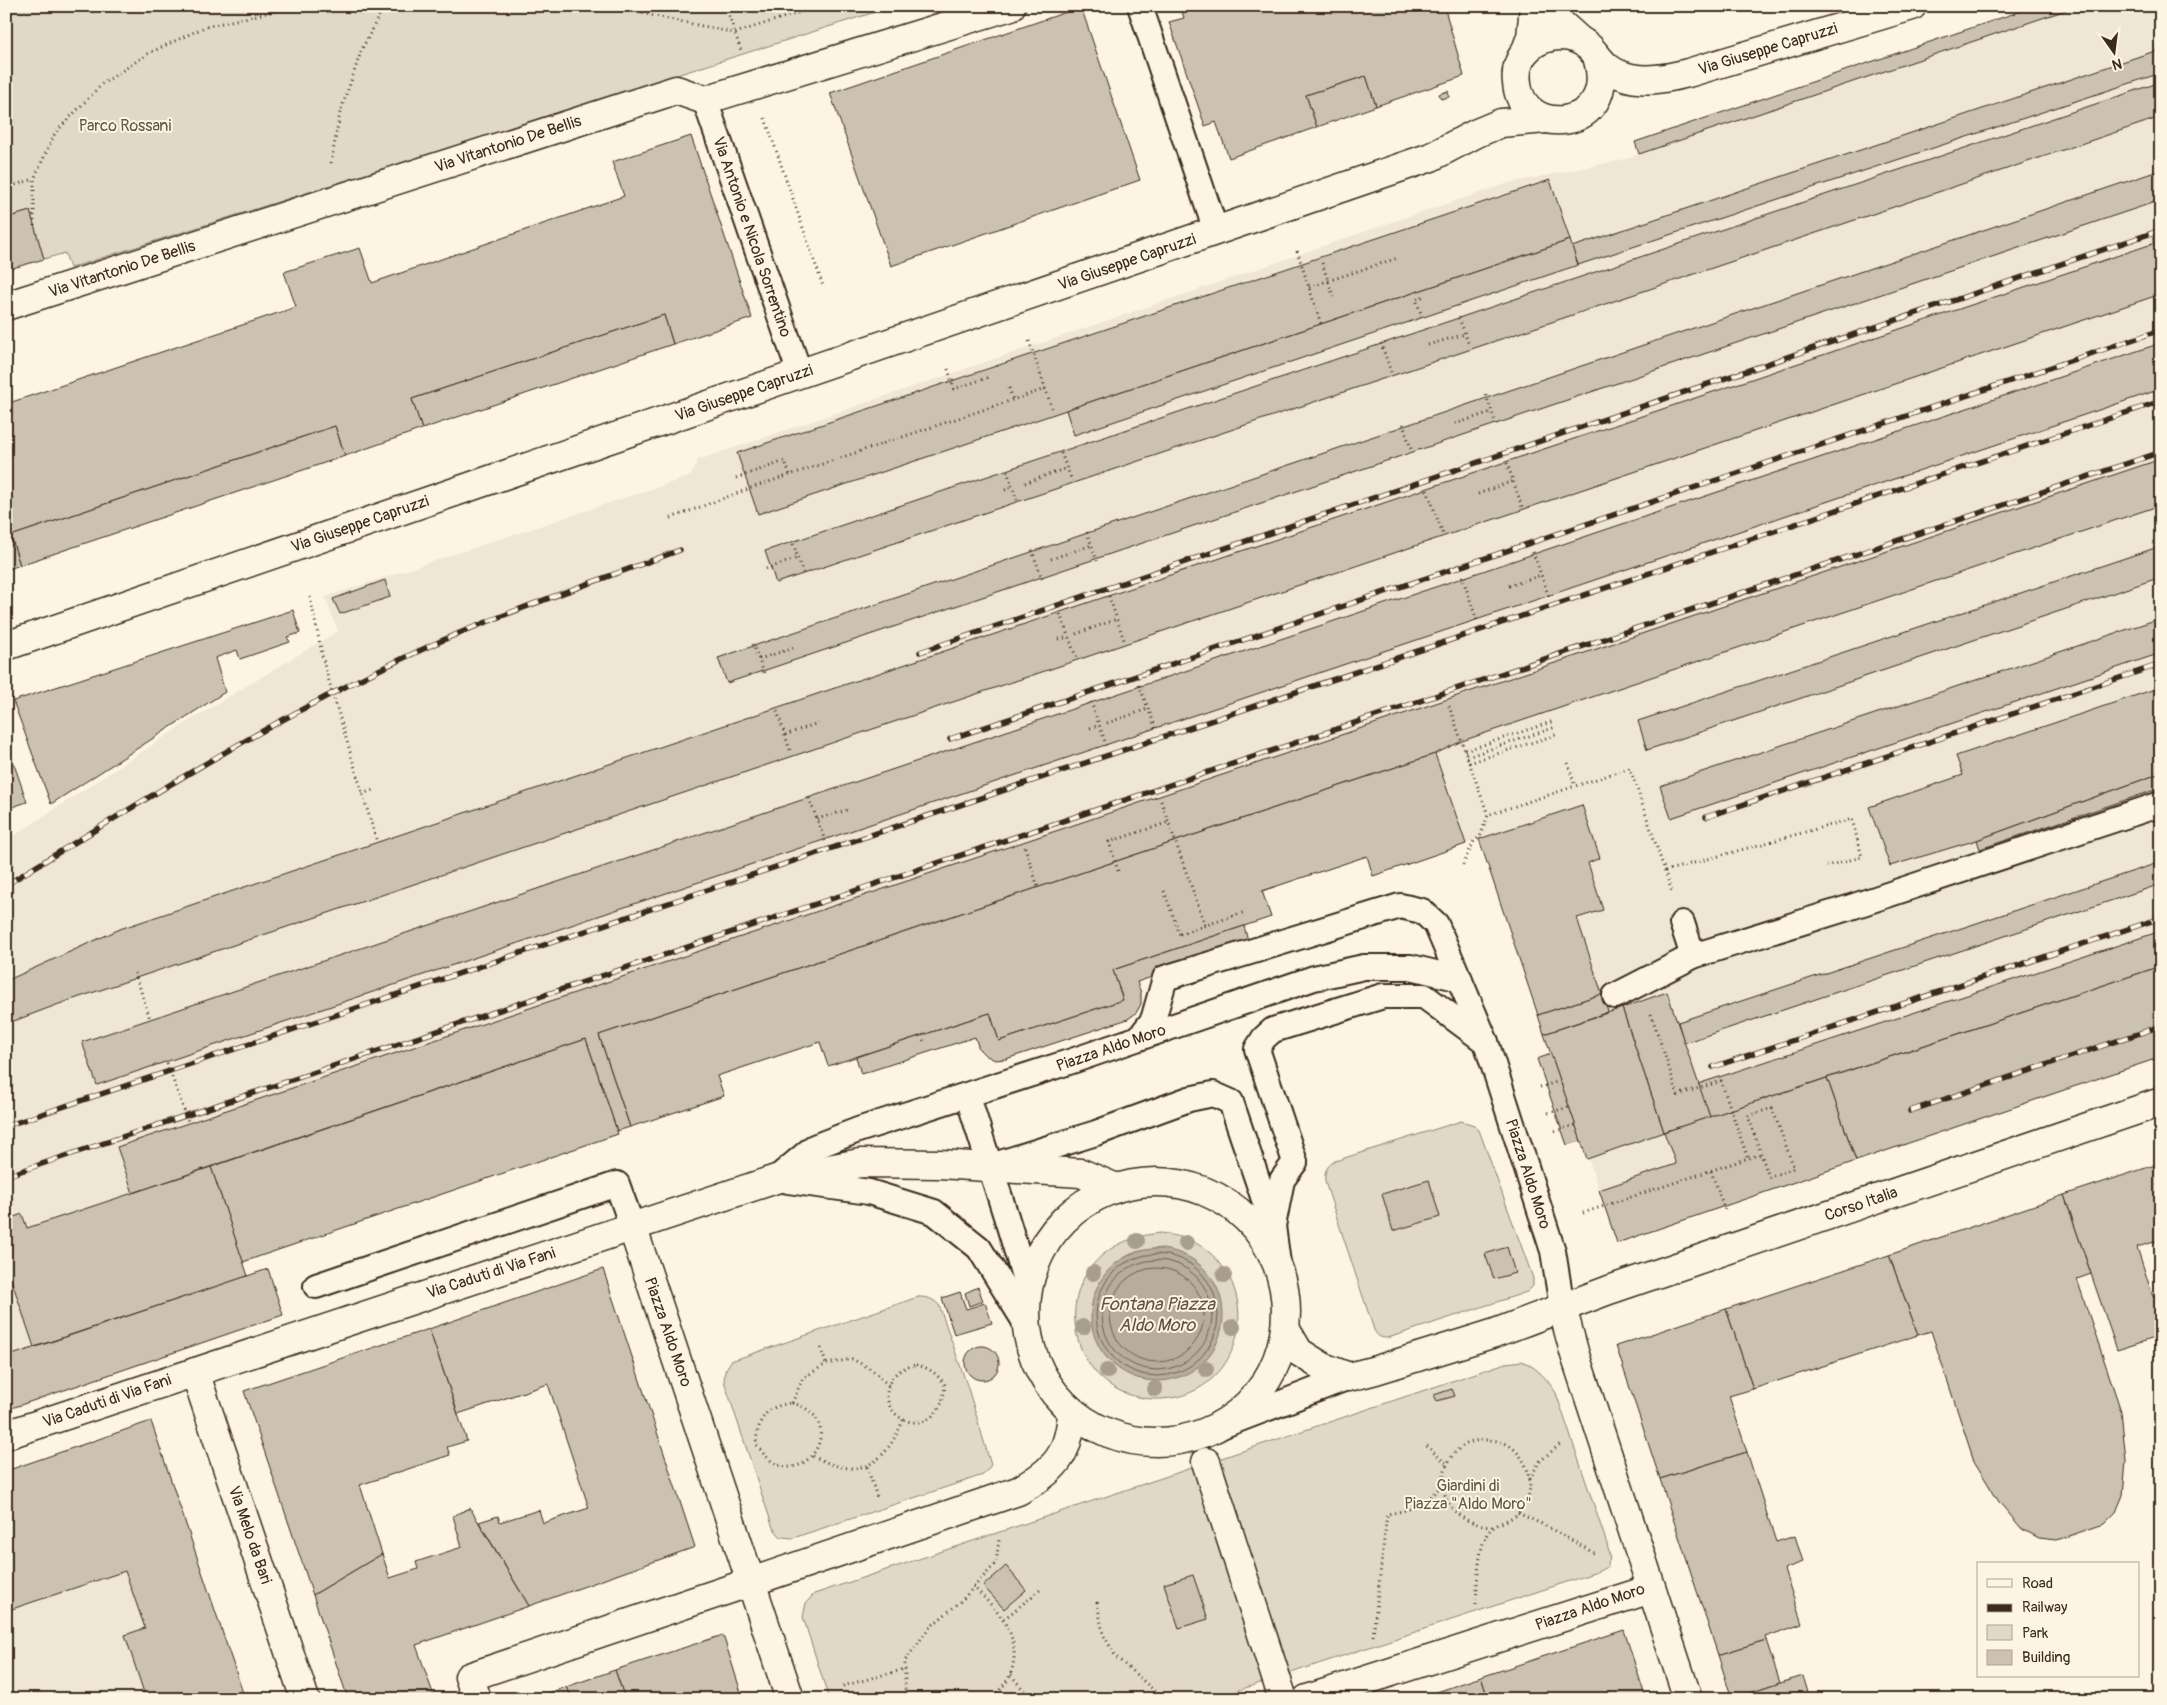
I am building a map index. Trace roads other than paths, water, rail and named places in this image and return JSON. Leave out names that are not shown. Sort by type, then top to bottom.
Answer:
[{"type":"street","points":[[705,100],[1011,6]]},
{"type":"street","name":"Via Giuseppe Capruzzi","points":[[1478,133],[1505,106],[1514,89],[1519,62],[1531,36],[1534,6]]},
{"type":"street","name":"Via Giuseppe Capruzzi","points":[[1550,6],[1558,22],[1590,48],[1598,60],[1623,76],[1651,79]]},
{"type":"street","name":"Via Giuseppe Capruzzi","points":[[6,646],[1432,158],[1501,123],[1546,119],[1560,121],[1574,118],[1618,90],[1651,79],[1688,73],[1912,6]]},
{"type":"street","points":[[1526,50],[1537,41],[1550,36],[1578,39]]},
{"type":"street","points":[[1586,111],[1595,101],[1601,87],[1602,73],[1598,60]]},
{"type":"street","points":[[1516,76],[1517,90],[1524,103],[1546,119]]},
{"type":"street","name":"Via Vitantonio De Bellis","points":[[6,306],[676,90],[705,100]]},
{"type":"street","name":"Corso Italia","points":[[1562,1307],[2161,1102]]},
{"type":"street","name":"Piazza Aldo Moro","points":[[790,1699],[632,1226],[776,1179],[860,1163],[990,1167],[1081,1173],[1114,1187]]},
{"type":"street","points":[[1153,1180],[1192,1186],[1229,1202],[1258,1229],[1278,1263],[1286,1296],[1286,1330],[1279,1357],[1266,1384],[1247,1406],[1224,1423],[1198,1435],[1177,1441],[1155,1442],[1134,1440],[1101,1430],[1072,1412],[1048,1386],[1033,1356],[1025,1322],[1027,1288],[1038,1255],[1057,1226],[1083,1203],[1114,1187],[1153,1180]]},
{"type":"street","name":"Via Caduti di Via Fani","points":[[6,1435],[632,1226]]},
{"type":"street","points":[[1286,1330],[1299,1352],[1323,1366],[1349,1377],[1495,1333],[1562,1307]]},
{"type":"street","name":"Piazza Aldo Moro","points":[[1307,1699],[1651,1588],[1575,1355],[1562,1307]]},
{"type":"street","name":"Via Melo da Bari","points":[[195,1372],[305,1699]]},
{"type":"street","points":[[476,1699],[469,1677],[1018,1491],[1044,1477],[1062,1455],[1070,1434],[1072,1412]]},
{"type":"street","points":[[1206,1462],[1283,1699]]},
{"type":"street","points":[[1651,1588],[1688,1699]]},
{"type":"lane","points":[[1140,6],[1216,232]]},
{"type":"lane","name":"Via Antonio e Nicola Sorrentino","points":[[705,100],[800,374]]},
{"type":"lane","points":[[1615,996],[1693,956],[1848,908],[2161,804]]},
{"type":"lane","name":"Piazza Aldo Moro","points":[[1139,1038],[1153,1020],[1165,978],[1400,906],[1422,911],[1436,924],[1460,979],[1495,1038],[1553,1251],[1562,1307]]},
{"type":"lane","points":[[1682,923],[1693,956]]},
{"type":"lane","name":"Piazza Aldo Moro","points":[[776,1179],[814,1147],[858,1130],[968,1096],[1341,970],[1364,967],[1411,967],[1460,979]]},
{"type":"lane","points":[[1302,1160],[1257,1049],[1264,1038],[1273,1030],[1383,996],[1424,996],[1495,1038]]},
{"type":"lane","points":[[990,1167],[1096,1133],[1189,1099],[1213,1094],[1231,1102],[1273,1226],[1278,1263]]},
{"type":"lane","points":[[968,1096],[1012,1231],[1027,1288]]},
{"type":"lane","points":[[1256,1176],[1302,1160]]},
{"type":"lane","points":[[1273,1226],[1282,1180],[1302,1160]]},
{"type":"lane","points":[[776,1179],[869,1192],[934,1212],[979,1248],[1025,1322]]},
{"type":"lane","points":[[316,1286],[617,1184],[632,1226]]},
{"type":"lane","points":[[1198,1435],[1349,1377]]},
{"type":"water","name":"Fontana Piazza Aldo Moro","points":[[1157,1249],[1170,1250],[1182,1254],[1204,1268],[1218,1290],[1222,1302],[1222,1328],[1218,1340],[1204,1362],[1182,1376],[1170,1380],[1157,1381],[1144,1380],[1132,1376],[1110,1362],[1096,1340],[1092,1328],[1091,1315],[1092,1302],[1096,1290],[1110,1268],[1132,1254],[1144,1250]]},
{"type":"railway","points":[[920,652],[2161,230]]},
{"type":"railway","points":[[950,739],[2161,330]]},
{"type":"railway","points":[[6,1126],[2161,401]]},
{"type":"railway","points":[[6,1176],[2161,452]]},
{"type":"railway","points":[[6,885],[223,753],[335,692],[450,637],[680,550]]},
{"type":"railway","points":[[1706,817],[2161,664]]},
{"type":"railway","points":[[1713,1067],[2161,918]]},
{"type":"railway","points":[[1910,1111],[2161,1026]]},
{"type":"park label","name":"Parco Rossani","points":[[125,126]]},
{"type":"park label","name":"Giardini di Piazza \"Aldo Moro\"","points":[[1468,1495]]}]
